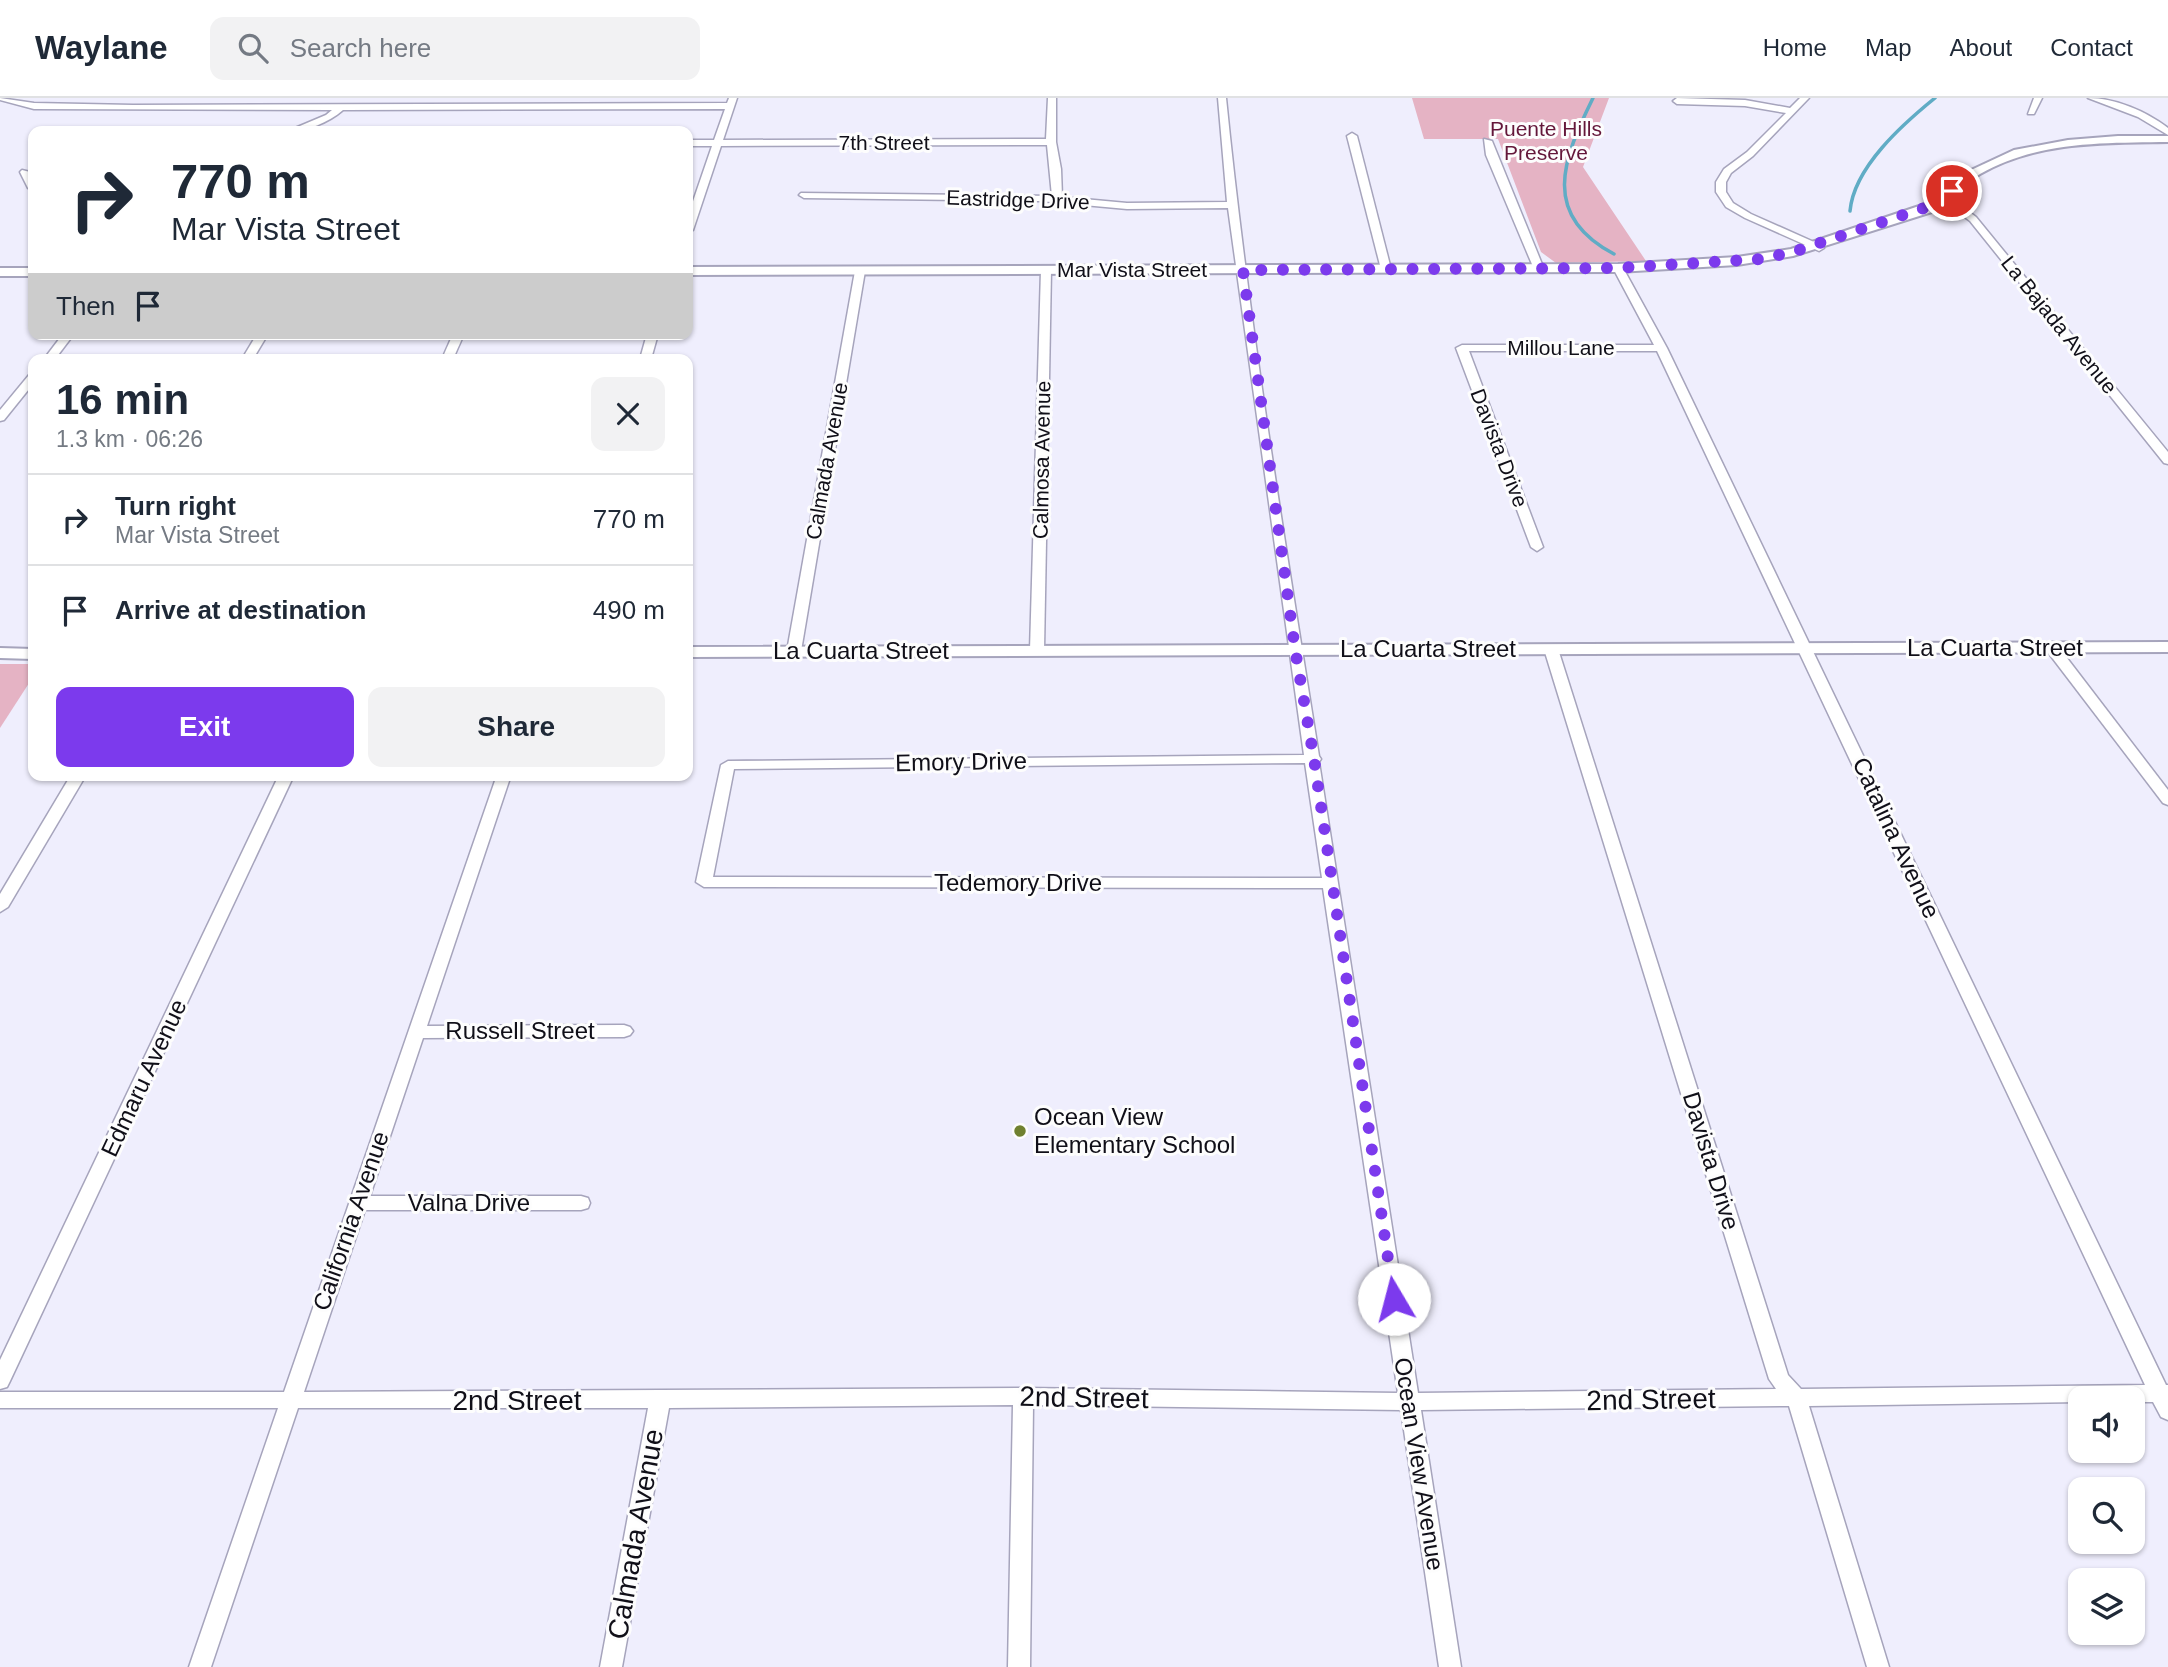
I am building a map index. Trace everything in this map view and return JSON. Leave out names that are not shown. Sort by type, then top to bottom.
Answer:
[{"type":"street","points":[[2,98],[34,106],[342,107],[732,102],[693,217]]},
{"type":"street","points":[[165,106],[172,98]]},
{"type":"street","points":[[305,126],[329,117],[342,107],[348,98]]},
{"type":"street","points":[[1052,98],[1051,142],[1056,169],[1057,200]]},
{"type":"street","name":"Ocean View Avenue","points":[[1222,98],[1231,205],[1243,270],[1295,649],[1314,759],[1450,1667]]},
{"type":"street","points":[[1805,98],[1750,154],[1727,171],[1721,182],[1721,192],[1729,205],[1816,247]]},
{"type":"street","points":[[2031,112],[2038,98]]},
{"type":"street","points":[[2092,98],[2137,113],[2168,132]]},
{"type":"street","points":[[1677,101],[1745,103],[1792,111]]},
{"type":"street","points":[[1352,136],[1386,269]]},
{"type":"street","name":"Mar Vista Street","points":[[693,271],[1618,268],[1655,271],[1714,268],[1758,263],[1924,212],[1942,202],[1973,173],[2026,151],[2081,142],[2168,139]]},
{"type":"street","points":[[1487,141],[1539,269]]},
{"type":"street","name":"7th Street","points":[[693,143],[1051,142]]},
{"type":"street","points":[[24,172],[28,179]]},
{"type":"street","points":[[693,195],[701,195]]},
{"type":"street","name":"Eastridge Drive","points":[[804,195],[1057,200],[1127,206],[1231,205]]},
{"type":"street","name":"La Bajada Avenue","points":[[1942,202],[1957,207],[1973,219],[2168,460]]},
{"type":"street","name":"Catalina Avenue","points":[[1618,268],[1661,348],[2165,1399]]},
{"type":"street","name":"Calmosa Avenue","points":[[1037,650],[1046,270]]},
{"type":"street","name":"Calmada Avenue","points":[[794,651],[860,271]]},
{"type":"street","points":[[0,272],[28,272]]},
{"type":"street","points":[[53,354],[64,340]]},
{"type":"street","name":"Millou Lane","points":[[1462,348],[1661,348]]},
{"type":"street","name":"Davista Drive","points":[[1462,348],[1537,547]]},
{"type":"street","points":[[0,418],[28,383]]},
{"type":"street","points":[[2052,648],[2168,800]]},
{"type":"street","name":"La Cuarta Street","points":[[693,652],[2168,648]]},
{"type":"street","name":"Davista Drive","points":[[1551,649],[1779,1378],[1796,1397],[1878,1667]]},
{"type":"street","points":[[0,653],[28,654]]},
{"type":"street","name":"Emory Drive","points":[[704,882],[728,765],[1314,759]]},
{"type":"street","points":[[0,907],[75,781]]},
{"type":"street","name":"Edmaru Avenue","points":[[0,1381],[284,781]]},
{"type":"street","name":"California Avenue","points":[[200,1667],[502,781]]},
{"type":"street","name":"Tedemory Drive","points":[[704,882],[1331,883]]},
{"type":"street","name":"Russell Street","points":[[416,1032],[624,1031]]},
{"type":"street","name":"Valna Drive","points":[[357,1203],[580,1203]]},
{"type":"street","points":[[1018,1667],[1023,1396]]},
{"type":"street","name":"2nd Street","points":[[0,1401],[660,1401],[1023,1396],[1410,1402],[1796,1397],[2165,1399]]},
{"type":"street","name":"Calmada Avenue","points":[[611,1667],[660,1401]]},
{"type":"green space","name":"Puente Hills Preserve","points":[[1412,98],[1609,98],[1583,167],[1646,261],[1556,263],[1541,252],[1498,139],[1424,139]]},
{"type":"green space","points":[[0,664],[28,664],[28,685],[0,728]]},
{"type":"waterway","points":[[1593,98],[1573,143],[1567,164],[1567,204],[1575,222],[1591,239],[1614,254]]},
{"type":"waterway","points":[[1850,211],[1860,178],[1870,163],[1895,134],[1935,98]]},
{"type":"place","name":"Ocean View Elementary School","points":[[1020,1131]]},
{"type":"route","points":[[1394,1299],[1314,759],[1295,649],[1243,270],[1618,268],[1760,259],[1793,252],[1942,202],[1952,191]]}]
